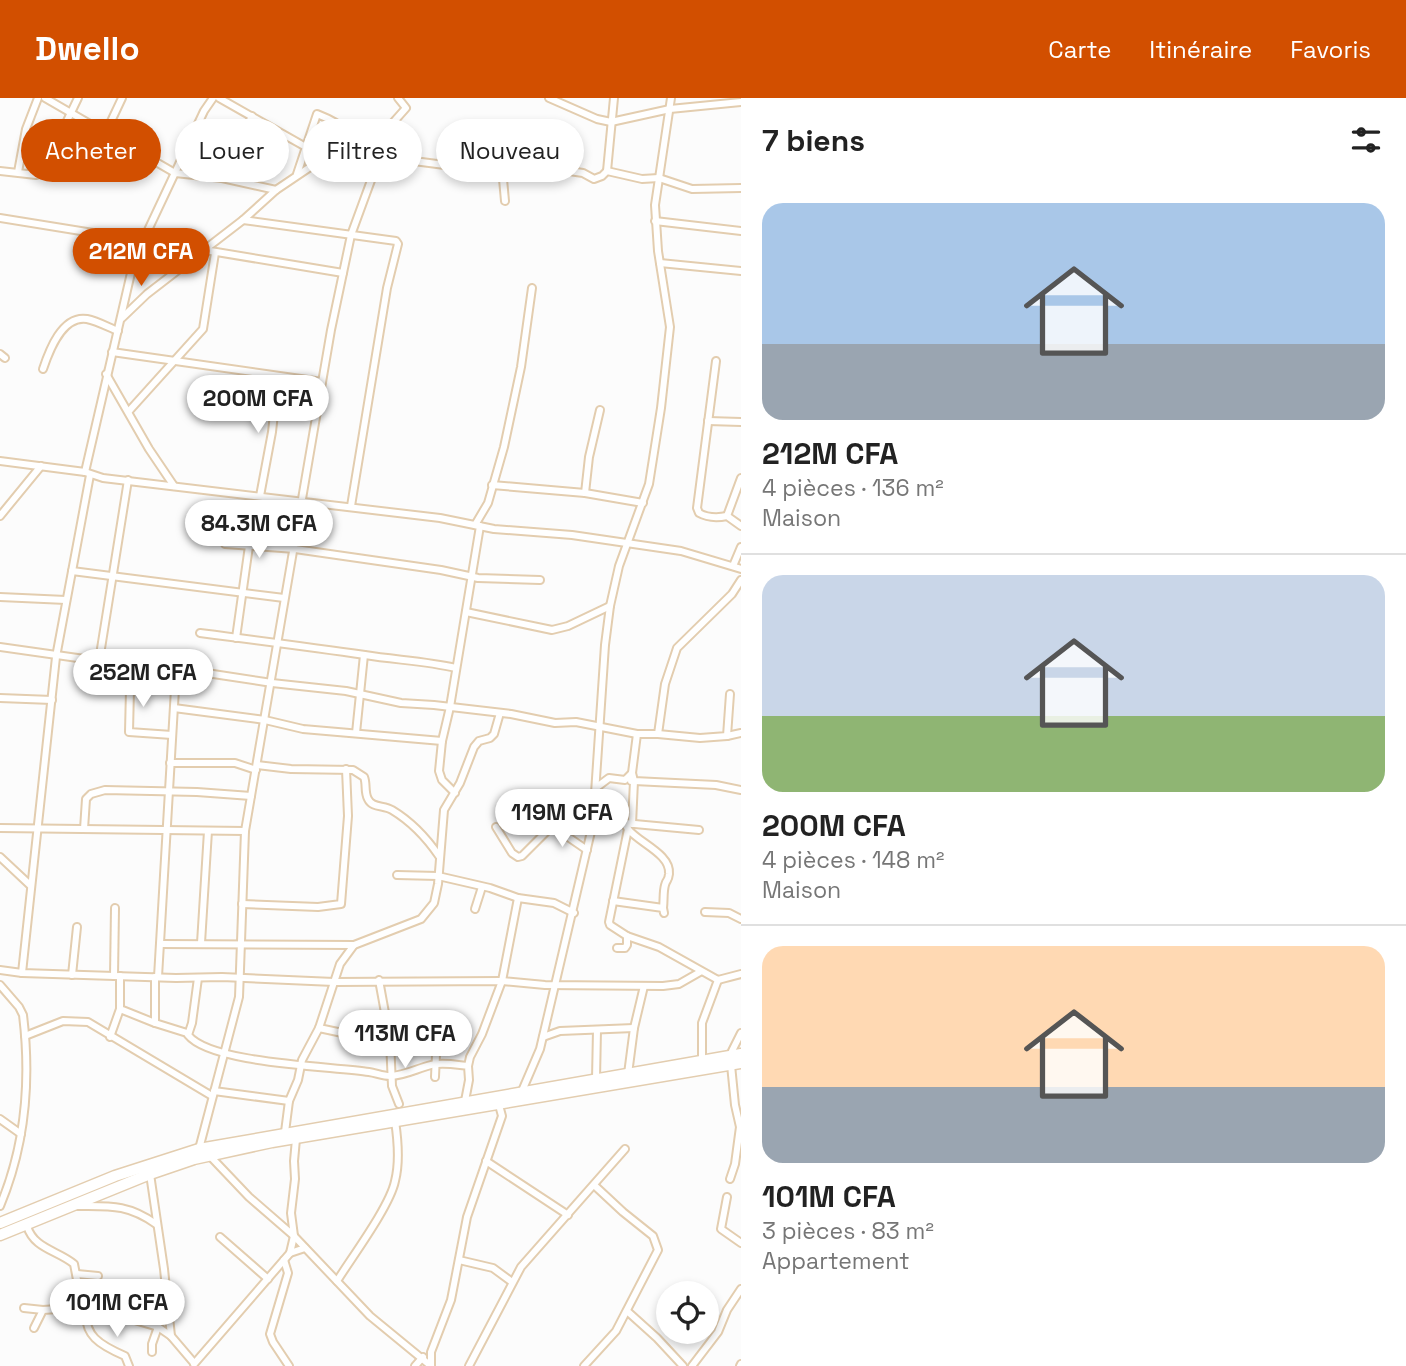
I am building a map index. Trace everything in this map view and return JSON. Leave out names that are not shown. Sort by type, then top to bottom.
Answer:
[{"type":"main road","points":[[0,1223],[115,1176],[199,1149],[702,1061],[736,1060]]},
{"type":"main road","points":[[0,1235],[185,1161],[736,1060]]},
{"type":"street","points":[[18,172],[26,129],[38,98]]},
{"type":"street","points":[[45,98],[80,119]]},
{"type":"street","points":[[0,171],[36,175],[41,173],[78,98]]},
{"type":"street","points":[[112,119],[122,98]]},
{"type":"street","points":[[201,98],[204,111]]},
{"type":"street","points":[[200,119],[213,98]]},
{"type":"street","points":[[219,98],[303,145]]},
{"type":"street","points":[[396,119],[406,107],[398,98]]},
{"type":"street","points":[[549,98],[597,119],[611,122],[670,109],[741,102]]},
{"type":"street","points":[[584,173],[594,178],[607,171],[614,98]]},
{"type":"street","points":[[522,1091],[540,1049],[587,850],[597,787],[599,728],[610,606],[628,542],[649,484],[661,408],[670,327],[660,264],[655,205],[671,98]]},
{"type":"street","points":[[297,174],[303,150]]},
{"type":"street","points":[[22,973],[56,657],[81,535],[88,474],[106,374],[121,320],[131,267],[175,173],[161,165]]},
{"type":"street","points":[[121,320],[147,294],[303,170]]},
{"type":"street","points":[[607,171],[642,179],[659,178],[692,189],[741,188]]},
{"type":"street","points":[[240,182],[276,190]]},
{"type":"street","points":[[199,1149],[239,997],[246,831],[272,683],[276,644],[295,549],[301,500],[351,235],[370,182]]},
{"type":"street","points":[[503,182],[505,201]]},
{"type":"street","points":[[0,218],[343,273]]},
{"type":"street","points":[[243,220],[396,241],[399,247],[387,288],[351,506]]},
{"type":"street","points":[[655,221],[741,231]]},
{"type":"street","points":[[129,411],[205,324],[215,253]]},
{"type":"street","points":[[660,264],[741,271]]},
{"type":"street","points":[[455,793],[442,780],[439,771],[442,741],[466,612],[477,525],[485,510],[515,399],[532,288]]},
{"type":"street","points":[[43,369],[58,335],[69,324],[86,319],[118,331]]},
{"type":"street","points":[[112,352],[322,383]]},
{"type":"street","points":[[716,361],[697,509],[704,516],[727,516],[741,526]]},
{"type":"street","points":[[106,374],[149,449],[174,486]]},
{"type":"street","points":[[260,495],[272,432],[278,377]]},
{"type":"street","points":[[585,493],[589,457],[600,410]]},
{"type":"street","points":[[708,421],[741,422]]},
{"type":"street","points":[[0,461],[174,486],[628,542],[681,551],[741,569]]},
{"type":"street","points":[[1,513],[41,466]]},
{"type":"street","points":[[727,516],[741,478]]},
{"type":"street","points":[[99,662],[128,480]]},
{"type":"street","points":[[492,485],[585,493],[643,503]]},
{"type":"street","points":[[225,544],[295,549],[441,570],[470,577],[540,580]]},
{"type":"street","points":[[236,638],[249,546]]},
{"type":"street","points":[[733,566],[741,547]]},
{"type":"street","points":[[72,572],[284,598]]},
{"type":"street","points":[[658,734],[665,684],[677,648],[732,594],[741,580]]},
{"type":"street","points":[[0,597],[66,600]]},
{"type":"street","points":[[466,612],[552,630],[568,626],[610,606]]},
{"type":"street","points":[[200,633],[421,660],[456,668]]},
{"type":"street","points":[[0,647],[56,657],[346,691],[401,704],[500,713],[555,723],[576,722],[637,734],[700,738],[741,733]]},
{"type":"street","points":[[356,733],[364,655]]},
{"type":"street","points":[[133,666],[129,732],[172,735]]},
{"type":"street","points":[[155,1023],[176,672]]},
{"type":"street","points":[[727,736],[730,694]]},
{"type":"street","points":[[0,698],[52,700]]},
{"type":"street","points":[[174,708],[265,720],[303,729],[442,741]]},
{"type":"street","points":[[161,944],[354,945],[421,919],[434,903],[444,810],[455,793],[474,747],[479,741],[491,738],[500,713]]},
{"type":"street","points":[[637,734],[628,826],[610,925],[627,936],[659,947],[718,980],[741,974]]},
{"type":"street","points":[[170,763],[235,763],[257,768],[354,769],[366,782],[370,802],[386,807],[412,824],[439,856]]},
{"type":"street","points":[[242,904],[318,907],[341,904],[348,816],[346,769]]},
{"type":"street","points":[[597,787],[609,778],[625,780],[633,777],[741,790]]},
{"type":"street","points":[[84,829],[85,802],[91,794],[114,790],[251,796]]},
{"type":"street","points":[[496,827],[512,853],[518,857],[552,826],[556,814],[561,811],[594,814],[628,826],[699,830]]},
{"type":"street","points":[[552,826],[587,850]]},
{"type":"street","points":[[614,901],[664,910],[668,865],[636,839],[628,826]]},
{"type":"street","points":[[0,828],[246,831]]},
{"type":"street","points":[[201,943],[208,831]]},
{"type":"street","points":[[0,858],[30,885]]},
{"type":"street","points":[[397,874],[438,876],[518,898],[554,903],[574,912]]},
{"type":"street","points":[[475,909],[482,887]]},
{"type":"street","points":[[465,1101],[470,1057],[482,1034],[502,981],[518,898]]},
{"type":"street","points":[[110,1037],[120,1009],[115,908]]},
{"type":"street","points":[[705,912],[729,914],[741,919]]},
{"type":"street","points":[[72,975],[77,927]]},
{"type":"street","points":[[617,948],[625,948],[627,936]]},
{"type":"street","points":[[285,1132],[289,1101],[301,1066],[319,1028],[340,964],[354,945]]},
{"type":"street","points":[[0,970],[72,975],[334,982],[502,981],[644,986],[674,985],[700,972]]},
{"type":"street","points":[[187,1033],[192,1023],[198,978]]},
{"type":"street","points":[[379,980],[398,1104]]},
{"type":"street","points":[[702,1061],[702,1023],[718,980]]},
{"type":"street","points":[[0,985],[22,1010],[26,1037],[27,1100],[21,1134],[1,1204]]},
{"type":"street","points":[[628,1074],[634,1028],[644,986]]},
{"type":"street","points":[[120,1009],[187,1033],[194,1041],[226,1053],[301,1066],[392,1076],[434,1063],[468,1066]]},
{"type":"street","points":[[26,1037],[56,1023],[71,1020],[88,1022],[213,1094],[289,1101]]},
{"type":"street","points":[[319,1028],[390,1040]]},
{"type":"street","points":[[543,1037],[560,1031],[634,1028]]},
{"type":"street","points":[[427,1030],[449,1030]]},
{"type":"street","points":[[596,1079],[597,1030]]},
{"type":"street","points":[[435,1077],[437,1031]]},
{"type":"street","points":[[730,1179],[740,1127],[735,1105],[736,1060],[732,1051],[741,1032]]},
{"type":"street","points":[[431,1366],[431,1352],[452,1300],[467,1217],[502,1116],[499,1105]]},
{"type":"street","points":[[0,1119],[21,1134]]},
{"type":"street","points":[[337,1281],[393,1189],[398,1138],[395,1121]]},
{"type":"street","points":[[88,1306],[158,1326],[171,1336],[193,1365],[290,1253],[294,1236],[291,1213],[296,1139]]},
{"type":"street","points":[[470,1366],[512,1282],[529,1257],[625,1149]]},
{"type":"street","points":[[210,1156],[249,1197],[294,1236],[370,1316],[431,1366]]},
{"type":"street","points":[[486,1161],[568,1215]]},
{"type":"street","points":[[149,1174],[171,1336]]},
{"type":"street","points":[[584,1366],[616,1331],[658,1250],[653,1236],[594,1185]]},
{"type":"street","points":[[727,1197],[721,1229],[741,1243]]},
{"type":"street","points":[[68,1207],[126,1208],[139,1212],[156,1224]]},
{"type":"street","points":[[27,1226],[29,1234],[40,1246],[71,1262],[75,1267],[78,1285],[88,1306],[85,1317],[88,1330],[109,1350],[125,1356],[129,1366]]},
{"type":"street","points":[[220,1237],[268,1279]]},
{"type":"street","points":[[290,1253],[305,1248]]},
{"type":"street","points":[[284,1260],[288,1273],[270,1334],[289,1366]]},
{"type":"street","points":[[459,1260],[492,1268],[512,1282]]},
{"type":"street","points":[[77,1274],[98,1276]]},
{"type":"street","points":[[58,1309],[78,1285]]},
{"type":"street","points":[[692,1366],[718,1332],[727,1310],[741,1289]]},
{"type":"street","points":[[24,1308],[58,1309],[73,1316],[85,1317]]},
{"type":"street","points":[[34,1328],[43,1310]]},
{"type":"street","points":[[627,1311],[683,1366]]},
{"type":"street","points":[[152,1352],[158,1326]]},
{"type":"street","points":[[415,1366],[431,1352]]}]
